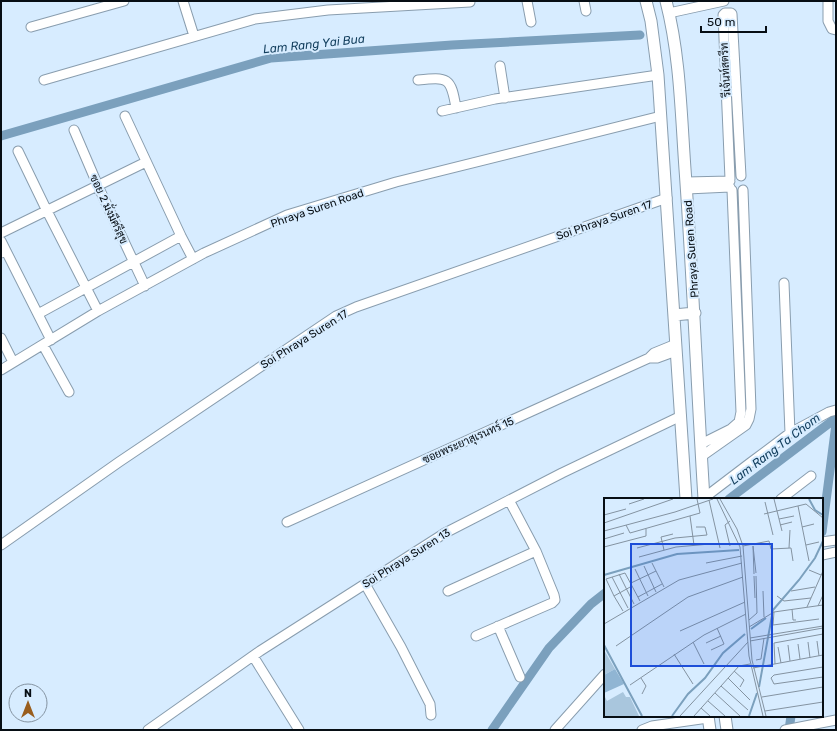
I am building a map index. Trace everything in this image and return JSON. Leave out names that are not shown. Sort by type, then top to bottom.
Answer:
[{"type":"street","points":[[31,27],[124,1]]},
{"type":"street","points":[[183,1],[194,36]]},
{"type":"street","points":[[527,1],[532,22]]},
{"type":"street","points":[[584,1],[586,11]]},
{"type":"street","name":"Phraya Suren Road","points":[[646,1],[651,21],[658,74],[686,498]]},
{"type":"street","name":"Phraya Suren Road","points":[[666,1],[679,80],[695,313],[704,498]]},
{"type":"street","points":[[669,13],[724,1]]},
{"type":"street","points":[[828,1],[828,21],[832,29],[836,30]]},
{"type":"street","points":[[44,80],[255,19],[370,4],[470,2]]},
{"type":"street","name":"รีเจ้นท์สตรีท","points":[[701,444],[731,429],[739,422],[741,412],[723,15],[731,13],[741,176],[746,183],[743,190],[751,409],[746,425],[702,456]]},
{"type":"street","points":[[500,66],[505,98]]},
{"type":"street","points":[[442,111],[505,98],[658,74]]},
{"type":"street","points":[[418,80],[438,78],[445,80],[450,85],[454,93],[456,108]]},
{"type":"street","points":[[125,116],[193,259]]},
{"type":"street","name":"Phraya Suren Road","points":[[1,370],[98,311],[193,259],[287,215],[396,182],[661,116]]},
{"type":"street","name":"ซอย 2 มั่งมีศรีสุข","points":[[74,130],[98,186],[145,286]]},
{"type":"street","points":[[18,151],[98,311]]},
{"type":"street","points":[[1,233],[146,162]]},
{"type":"street","points":[[730,184],[734,176],[741,176]]},
{"type":"street","points":[[687,186],[730,184],[738,192],[743,190]]},
{"type":"street","name":"Soi Phraya Suren 17","points":[[1,545],[119,462],[336,316],[356,307],[667,198]]},
{"type":"street","points":[[38,314],[181,236]]},
{"type":"street","points":[[1,241],[4,252],[38,314],[47,342],[69,392]]},
{"type":"street","points":[[784,282],[790,433]]},
{"type":"street","points":[[674,315],[695,313]]},
{"type":"street","points":[[1,338],[13,362]]},
{"type":"street","name":"ซอยพระยาสุเรนทร์ 15","points":[[287,522],[648,358],[657,358],[676,348]]},
{"type":"street","points":[[705,498],[790,433],[829,412],[836,410]]},
{"type":"street","name":"Soi Phraya Suren 13","points":[[148,730],[253,656],[445,533],[681,416]]},
{"type":"street","points":[[785,497],[812,476]]},
{"type":"street","points":[[476,636],[552,603],[555,600],[536,551],[509,500]]},
{"type":"street","points":[[823,542],[836,540]]},
{"type":"street","points":[[448,591],[536,551]]},
{"type":"street","points":[[823,555],[836,552]]},
{"type":"street","points":[[364,584],[401,648],[430,704],[431,715]]},
{"type":"street","points":[[498,626],[520,677]]},
{"type":"street","points":[[253,656],[299,730]]},
{"type":"street","points":[[555,730],[604,675]]},
{"type":"street","points":[[642,730],[652,726],[708,717],[710,730]]},
{"type":"street","points":[[725,717],[727,730]]},
{"type":"street","points":[[789,729],[836,720]]},
{"type":"waterway","name":"Lam Rang Yai Bua","points":[[1,136],[271,58],[452,45],[640,35]]},
{"type":"waterway","name":"Lam Rang Ta Chom","points":[[730,498],[836,418]]},
{"type":"waterway","points":[[823,524],[836,424]]},
{"type":"waterway","name":"Lam Rang Ta Chom","points":[[492,730],[549,648],[591,604],[604,594]]},
{"type":"waterway","points":[[789,730],[791,717]]}]
